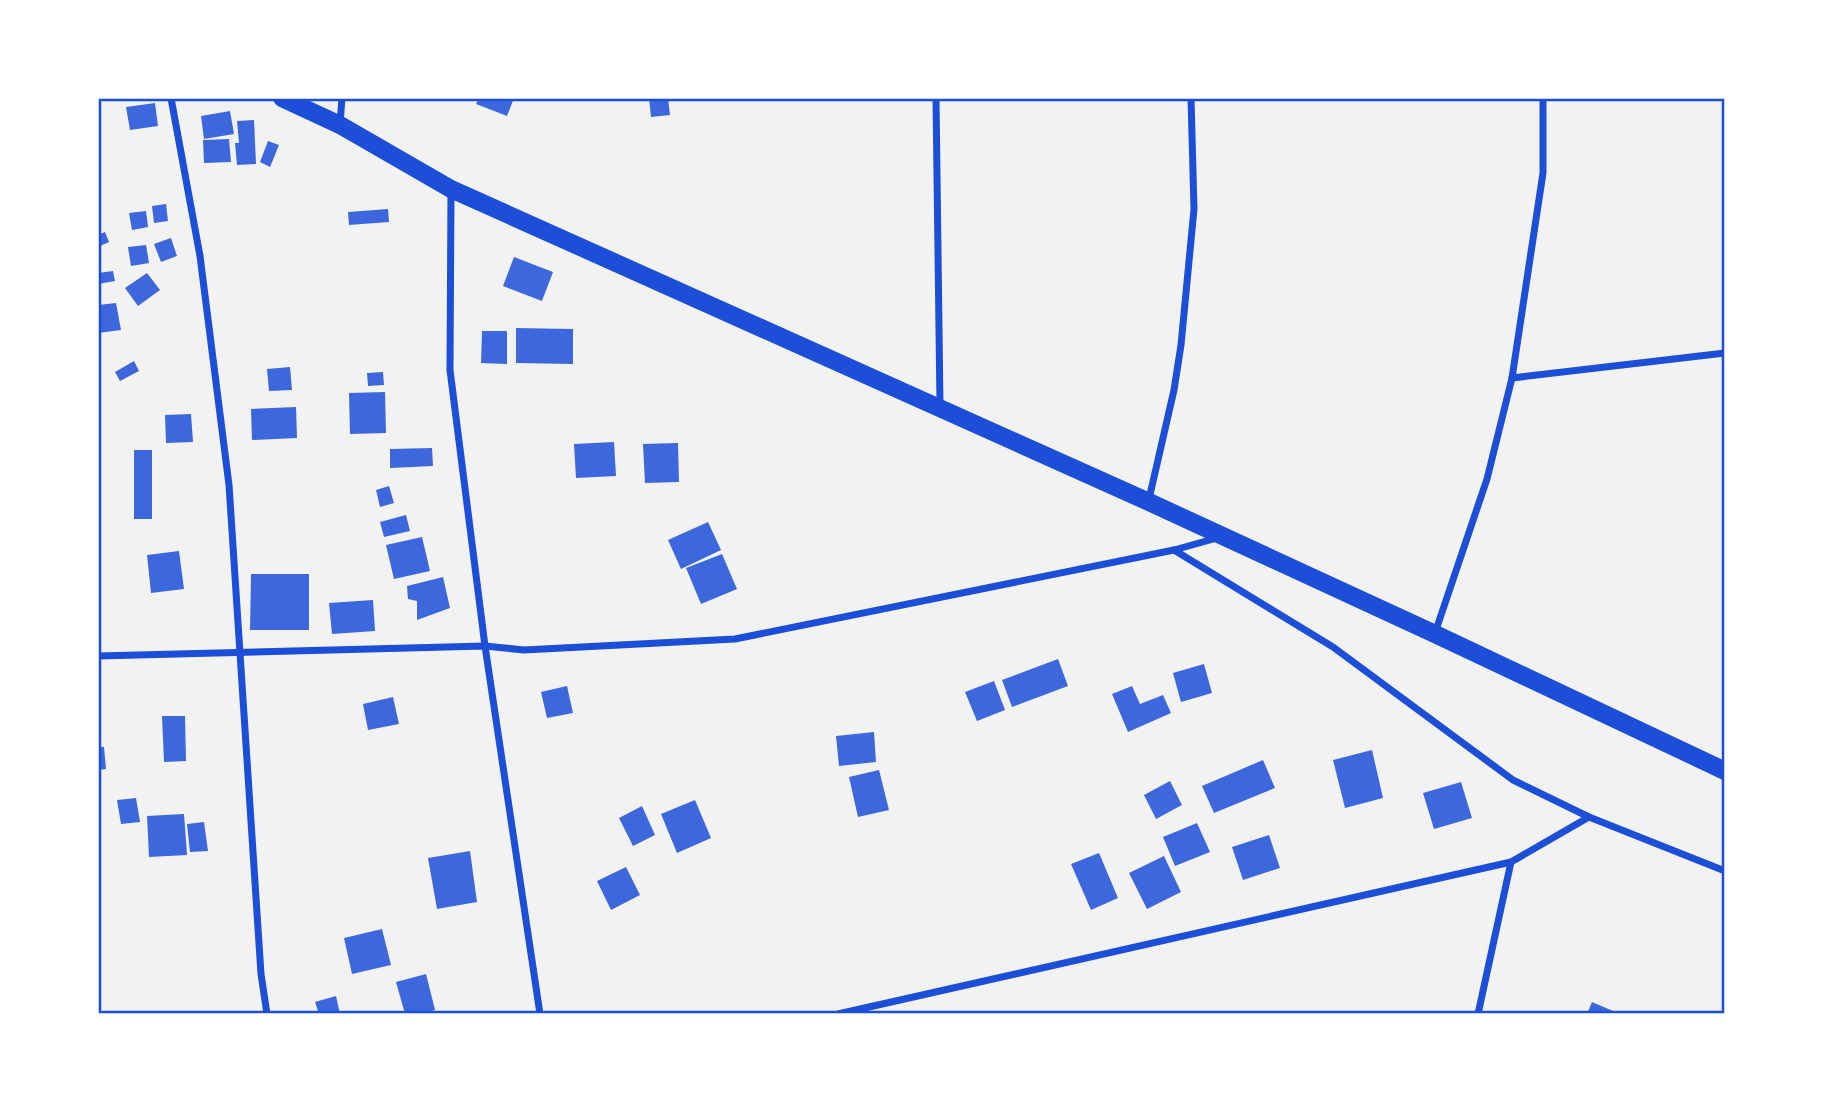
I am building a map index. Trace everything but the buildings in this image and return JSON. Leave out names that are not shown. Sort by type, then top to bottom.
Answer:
[{"type":"main road","points":[[282,98],[340,125],[451,189],[1149,502],[1725,771]]},
{"type":"street","points":[[171,98],[202,270],[229,485],[261,974],[267,1014]]},
{"type":"street","points":[[340,125],[342,98]]},
{"type":"street","points":[[936,98],[940,408]]},
{"type":"street","points":[[1149,502],[1174,390],[1181,345],[1194,209],[1191,98]]},
{"type":"street","points":[[1435,634],[1487,479],[1512,378],[1543,173],[1543,98]]},
{"type":"street","points":[[451,189],[450,370],[485,646],[541,1014]]},
{"type":"street","points":[[1512,378],[1725,354]]},
{"type":"street","points":[[98,656],[485,646],[524,650],[735,639],[1174,550],[1224,537]]},
{"type":"street","points":[[1174,550],[1333,647],[1513,780],[1589,817],[1725,871]]},
{"type":"street","points":[[838,1014],[1511,862],[1589,817]]},
{"type":"street","points":[[1478,1014],[1511,862]]}]
